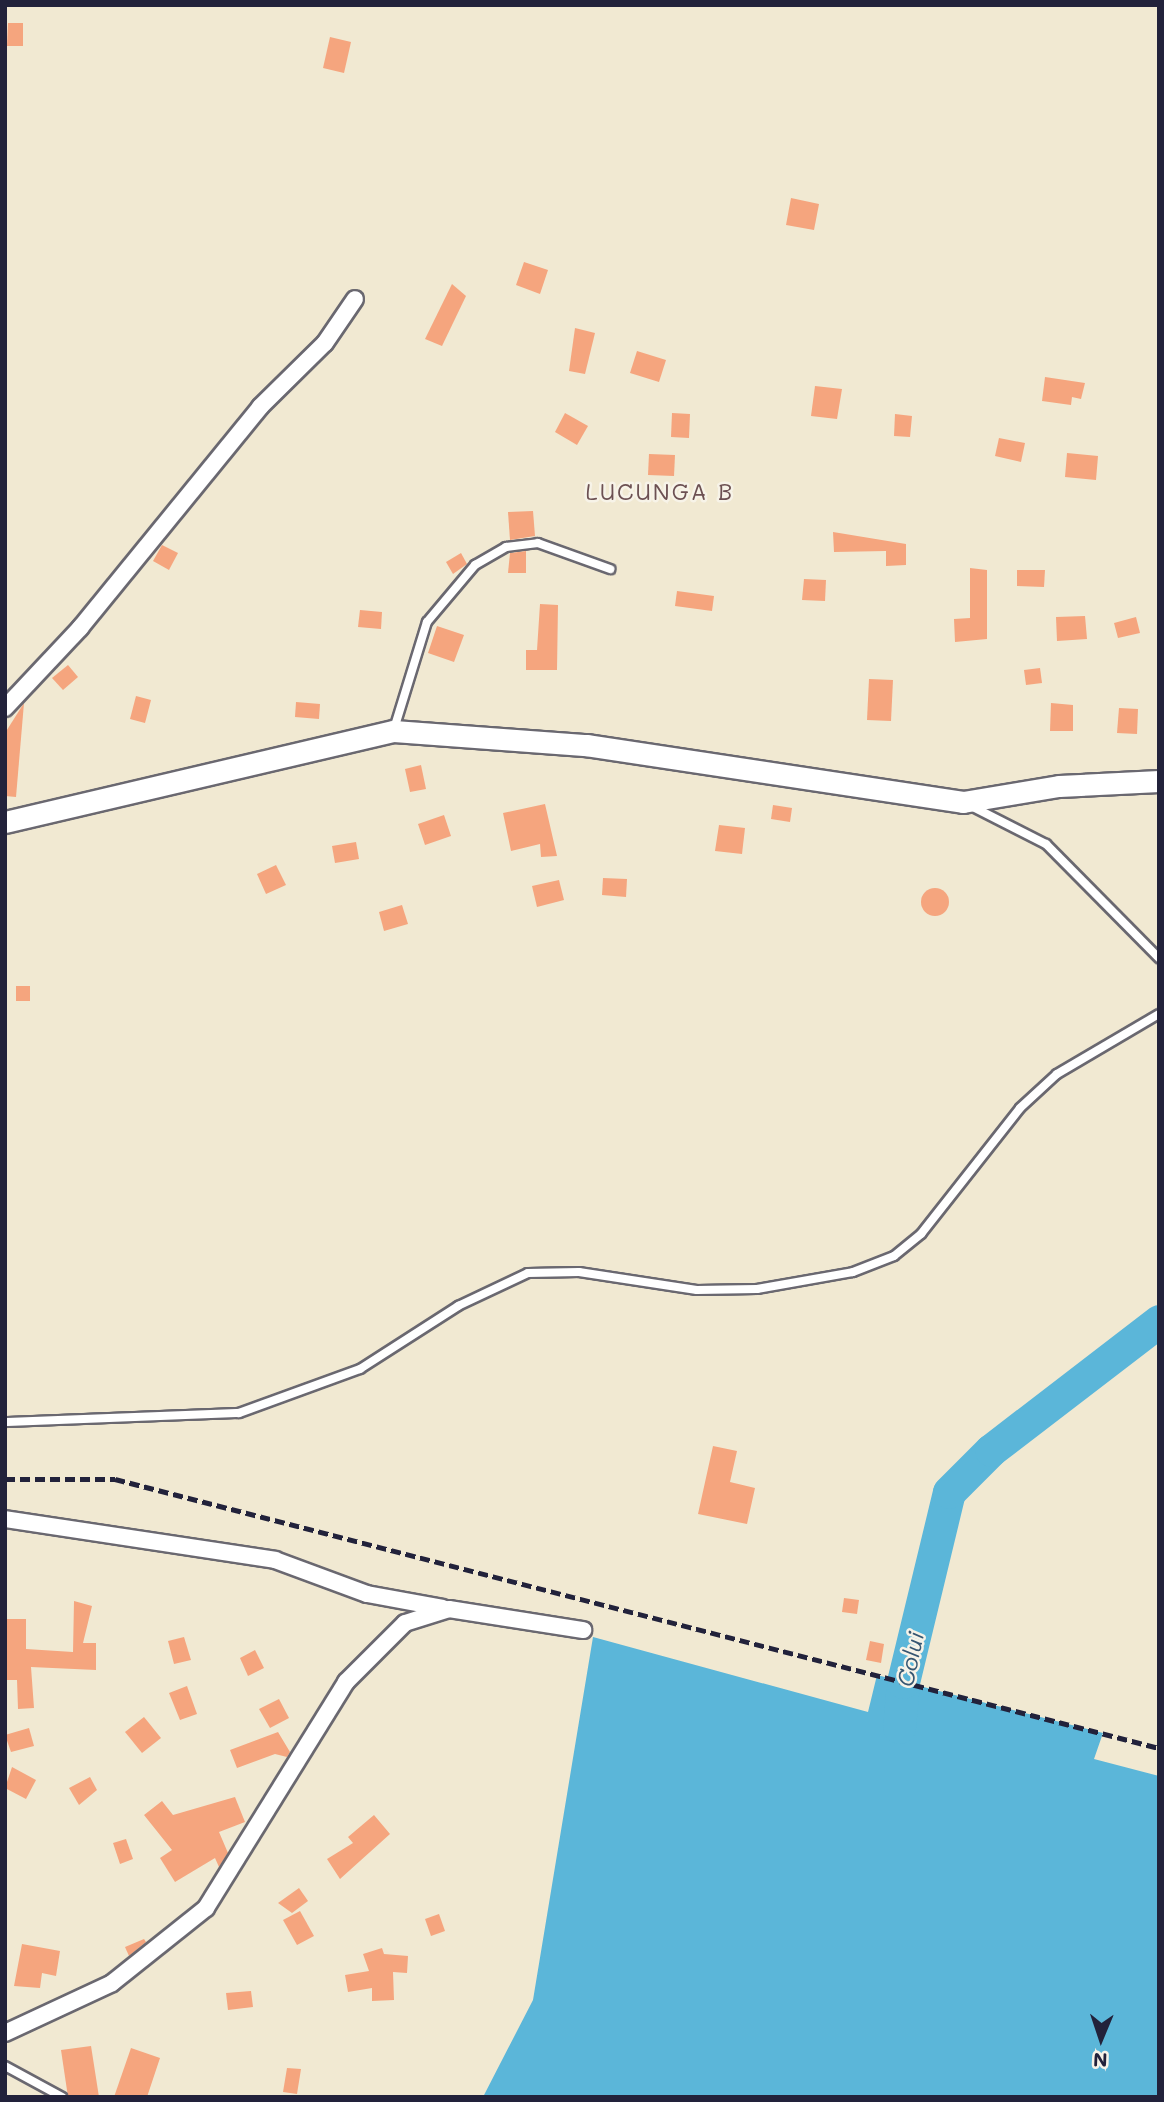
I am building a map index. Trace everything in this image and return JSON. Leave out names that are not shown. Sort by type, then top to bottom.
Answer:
[{"type":"street","points":[[5,708],[80,628],[260,407],[325,343],[355,299]]},
{"type":"street","points":[[5,822],[394,732],[586,745],[963,802],[1059,786],[1159,781]]},
{"type":"street","points":[[5,1519],[74,1534],[275,1560],[367,1594],[583,1630]]},
{"type":"street","points":[[5,2033],[23,2021],[112,1983],[206,1908],[346,1682],[405,1623],[449,1609]]},
{"type":"street","points":[[5,2017],[23,2021]]},
{"type":"lane","points":[[394,732],[427,622],[475,565],[506,547],[538,543],[610,569]]},
{"type":"lane","points":[[963,802],[1046,844],[1159,958]]},
{"type":"lane","points":[[5,1422],[239,1413],[360,1369],[499,1282],[537,1271],[697,1290],[757,1289],[853,1272],[894,1256],[921,1234],[1020,1108],[1057,1074],[1159,1014]]},
{"type":"lane","points":[[5,2066],[62,2097]]},
{"type":"water","points":[[593,1637],[868,1712],[877,1675],[1103,1733],[1094,1759],[1159,1776],[1159,2097],[483,2097],[533,2000]]},
{"type":"building","points":[[8,23],[23,23],[23,46],[7,46]]},
{"type":"building","points":[[330,37],[351,42],[344,73],[323,68]]},
{"type":"building","points":[[791,198],[819,204],[814,230],[786,225]]},
{"type":"building","points":[[524,262],[548,270],[540,294],[516,285]]},
{"type":"building","points":[[452,284],[466,296],[442,346],[425,339]]},
{"type":"building","points":[[575,328],[595,333],[585,374],[569,371]]},
{"type":"building","points":[[637,351],[666,360],[659,382],[630,373]]},
{"type":"building","points":[[1045,377],[1085,383],[1081,399],[1072,397],[1071,405],[1042,401]]},
{"type":"building","points":[[815,386],[842,389],[837,419],[811,416]]},
{"type":"building","points":[[565,413],[588,426],[577,445],[555,432]]},
{"type":"building","points":[[672,413],[690,414],[689,438],[671,437]]},
{"type":"building","points":[[895,414],[912,416],[910,437],[894,436]]},
{"type":"building","points":[[999,438],[1025,443],[1021,462],[995,456]]},
{"type":"building","points":[[1067,453],[1098,456],[1096,480],[1065,477]]},
{"type":"building","points":[[649,454],[675,455],[674,476],[648,475]]},
{"type":"building","points":[[533,511],[535,536],[510,540],[508,512]]},
{"type":"building","points":[[833,532],[906,544],[906,565],[886,566],[886,551],[834,552]]},
{"type":"building","points":[[162,545],[178,553],[169,570],[153,561]]},
{"type":"building","points":[[526,551],[526,573],[508,573],[510,553]]},
{"type":"building","points":[[461,553],[467,564],[453,574],[446,562]]},
{"type":"building","points":[[970,568],[987,570],[987,639],[955,642],[954,619],[970,618]]},
{"type":"building","points":[[1017,570],[1045,570],[1044,587],[1017,586]]},
{"type":"building","points":[[804,579],[826,580],[825,601],[802,600]]},
{"type":"building","points":[[677,591],[714,596],[712,611],[675,606]]},
{"type":"building","points":[[540,604],[558,605],[557,670],[526,670],[526,650],[537,650]]},
{"type":"building","points":[[360,610],[382,612],[381,629],[358,627]]},
{"type":"building","points":[[1085,616],[1087,639],[1057,641],[1056,617]]},
{"type":"building","points":[[1136,617],[1140,633],[1118,638],[1114,623]]},
{"type":"building","points":[[437,626],[464,635],[454,662],[428,653]]},
{"type":"building","points":[[68,665],[78,677],[63,690],[52,678]]},
{"type":"building","points":[[1040,668],[1042,683],[1026,685],[1024,670]]},
{"type":"building","points":[[869,679],[893,680],[891,721],[867,720]]},
{"type":"building","points":[[136,696],[151,700],[145,723],[130,719]]},
{"type":"building","points":[[296,702],[320,704],[319,719],[295,717]]},
{"type":"building","points":[[24,703],[16,797],[5,796],[5,733]]},
{"type":"building","points":[[1051,703],[1073,705],[1073,731],[1050,731]]},
{"type":"building","points":[[1119,708],[1138,709],[1137,734],[1117,733]]},
{"type":"building","points":[[421,765],[426,789],[410,792],[405,769]]},
{"type":"building","points":[[545,804],[557,856],[541,857],[540,844],[511,851],[503,813]]},
{"type":"building","points":[[773,805],[792,808],[790,822],[771,819]]},
{"type":"building","points":[[444,815],[451,836],[425,845],[418,824]]},
{"type":"building","points":[[719,825],[745,828],[742,854],[715,851]]},
{"type":"building","points":[[356,842],[359,859],[335,863],[332,846]]},
{"type":"building","points":[[276,865],[286,885],[266,894],[257,874]]},
{"type":"building","points":[[603,878],[627,879],[626,897],[602,895]]},
{"type":"building","points":[[559,880],[564,900],[537,907],[532,886]]},
{"type":"building","points":[[935,888],[945,892],[949,902],[945,912],[935,916],[925,912],[921,902],[925,892]]},
{"type":"building","points":[[402,905],[408,924],[384,931],[379,912]]},
{"type":"building","points":[[16,986],[30,986],[30,1001],[16,1001]]},
{"type":"building","points":[[713,1446],[737,1451],[730,1482],[755,1488],[747,1524],[698,1514]]},
{"type":"building","points":[[844,1598],[859,1600],[857,1614],[842,1612]]},
{"type":"building","points":[[74,1601],[92,1606],[83,1643],[96,1643],[96,1670],[31,1667],[34,1708],[18,1709],[17,1680],[5,1680],[5,1619],[26,1619],[26,1649],[73,1652]]},
{"type":"building","points":[[184,1637],[191,1660],[174,1664],[168,1641]]},
{"type":"building","points":[[870,1641],[884,1644],[881,1663],[866,1660]]},
{"type":"building","points":[[255,1650],[264,1668],[248,1676],[240,1658]]},
{"type":"building","points":[[187,1686],[197,1714],[180,1720],[169,1693]]},
{"type":"building","points":[[279,1699],[289,1718],[270,1728],[259,1709]]},
{"type":"building","points":[[144,1717],[161,1738],[142,1753],[125,1732]]},
{"type":"building","points":[[29,1728],[34,1746],[11,1752],[5,1735]]},
{"type":"building","points":[[278,1732],[290,1752],[287,1757],[275,1754],[237,1768],[230,1750]]},
{"type":"building","points":[[12,1767],[36,1780],[26,1799],[5,1788]]},
{"type":"building","points":[[90,1777],[97,1790],[79,1805],[69,1788]]},
{"type":"building","points":[[235,1797],[245,1822],[219,1832],[228,1853],[219,1867],[215,1858],[175,1882],[160,1858],[172,1850],[144,1815],[162,1801],[173,1815]]},
{"type":"building","points":[[374,1815],[390,1834],[340,1879],[327,1859],[353,1843],[348,1837]]},
{"type":"building","points":[[126,1839],[133,1859],[120,1864],[113,1843]]},
{"type":"building","points":[[299,1888],[308,1901],[292,1913],[278,1903]]},
{"type":"building","points":[[300,1911],[314,1936],[297,1945],[283,1920]]},
{"type":"building","points":[[439,1914],[445,1931],[431,1936],[425,1919]]},
{"type":"building","points":[[144,1939],[146,1942],[129,1956],[125,1947]]},
{"type":"building","points":[[22,1944],[60,1951],[56,1976],[42,1973],[40,1988],[14,1986]]},
{"type":"building","points":[[382,1948],[384,1954],[408,1956],[407,1973],[393,1972],[394,2000],[372,2001],[372,1988],[348,1992],[345,1975],[369,1971],[363,1954]]},
{"type":"building","points":[[251,1991],[253,2007],[228,2010],[226,1993]]},
{"type":"building","points":[[91,2046],[99,2097],[68,2097],[61,2050]]},
{"type":"building","points":[[131,2048],[160,2058],[147,2097],[114,2097]]},
{"type":"building","points":[[287,2068],[301,2069],[297,2094],[283,2092]]},
{"type":"waterway","name":"Colui","points":[[899,1727],[903,1682],[949,1492],[991,1450],[1159,1321]]},
{"type":"railway","points":[[5,1479],[115,1479],[1159,1748]]},
{"type":"district","name":"LUCUNGA B","points":[[660,491]]}]
